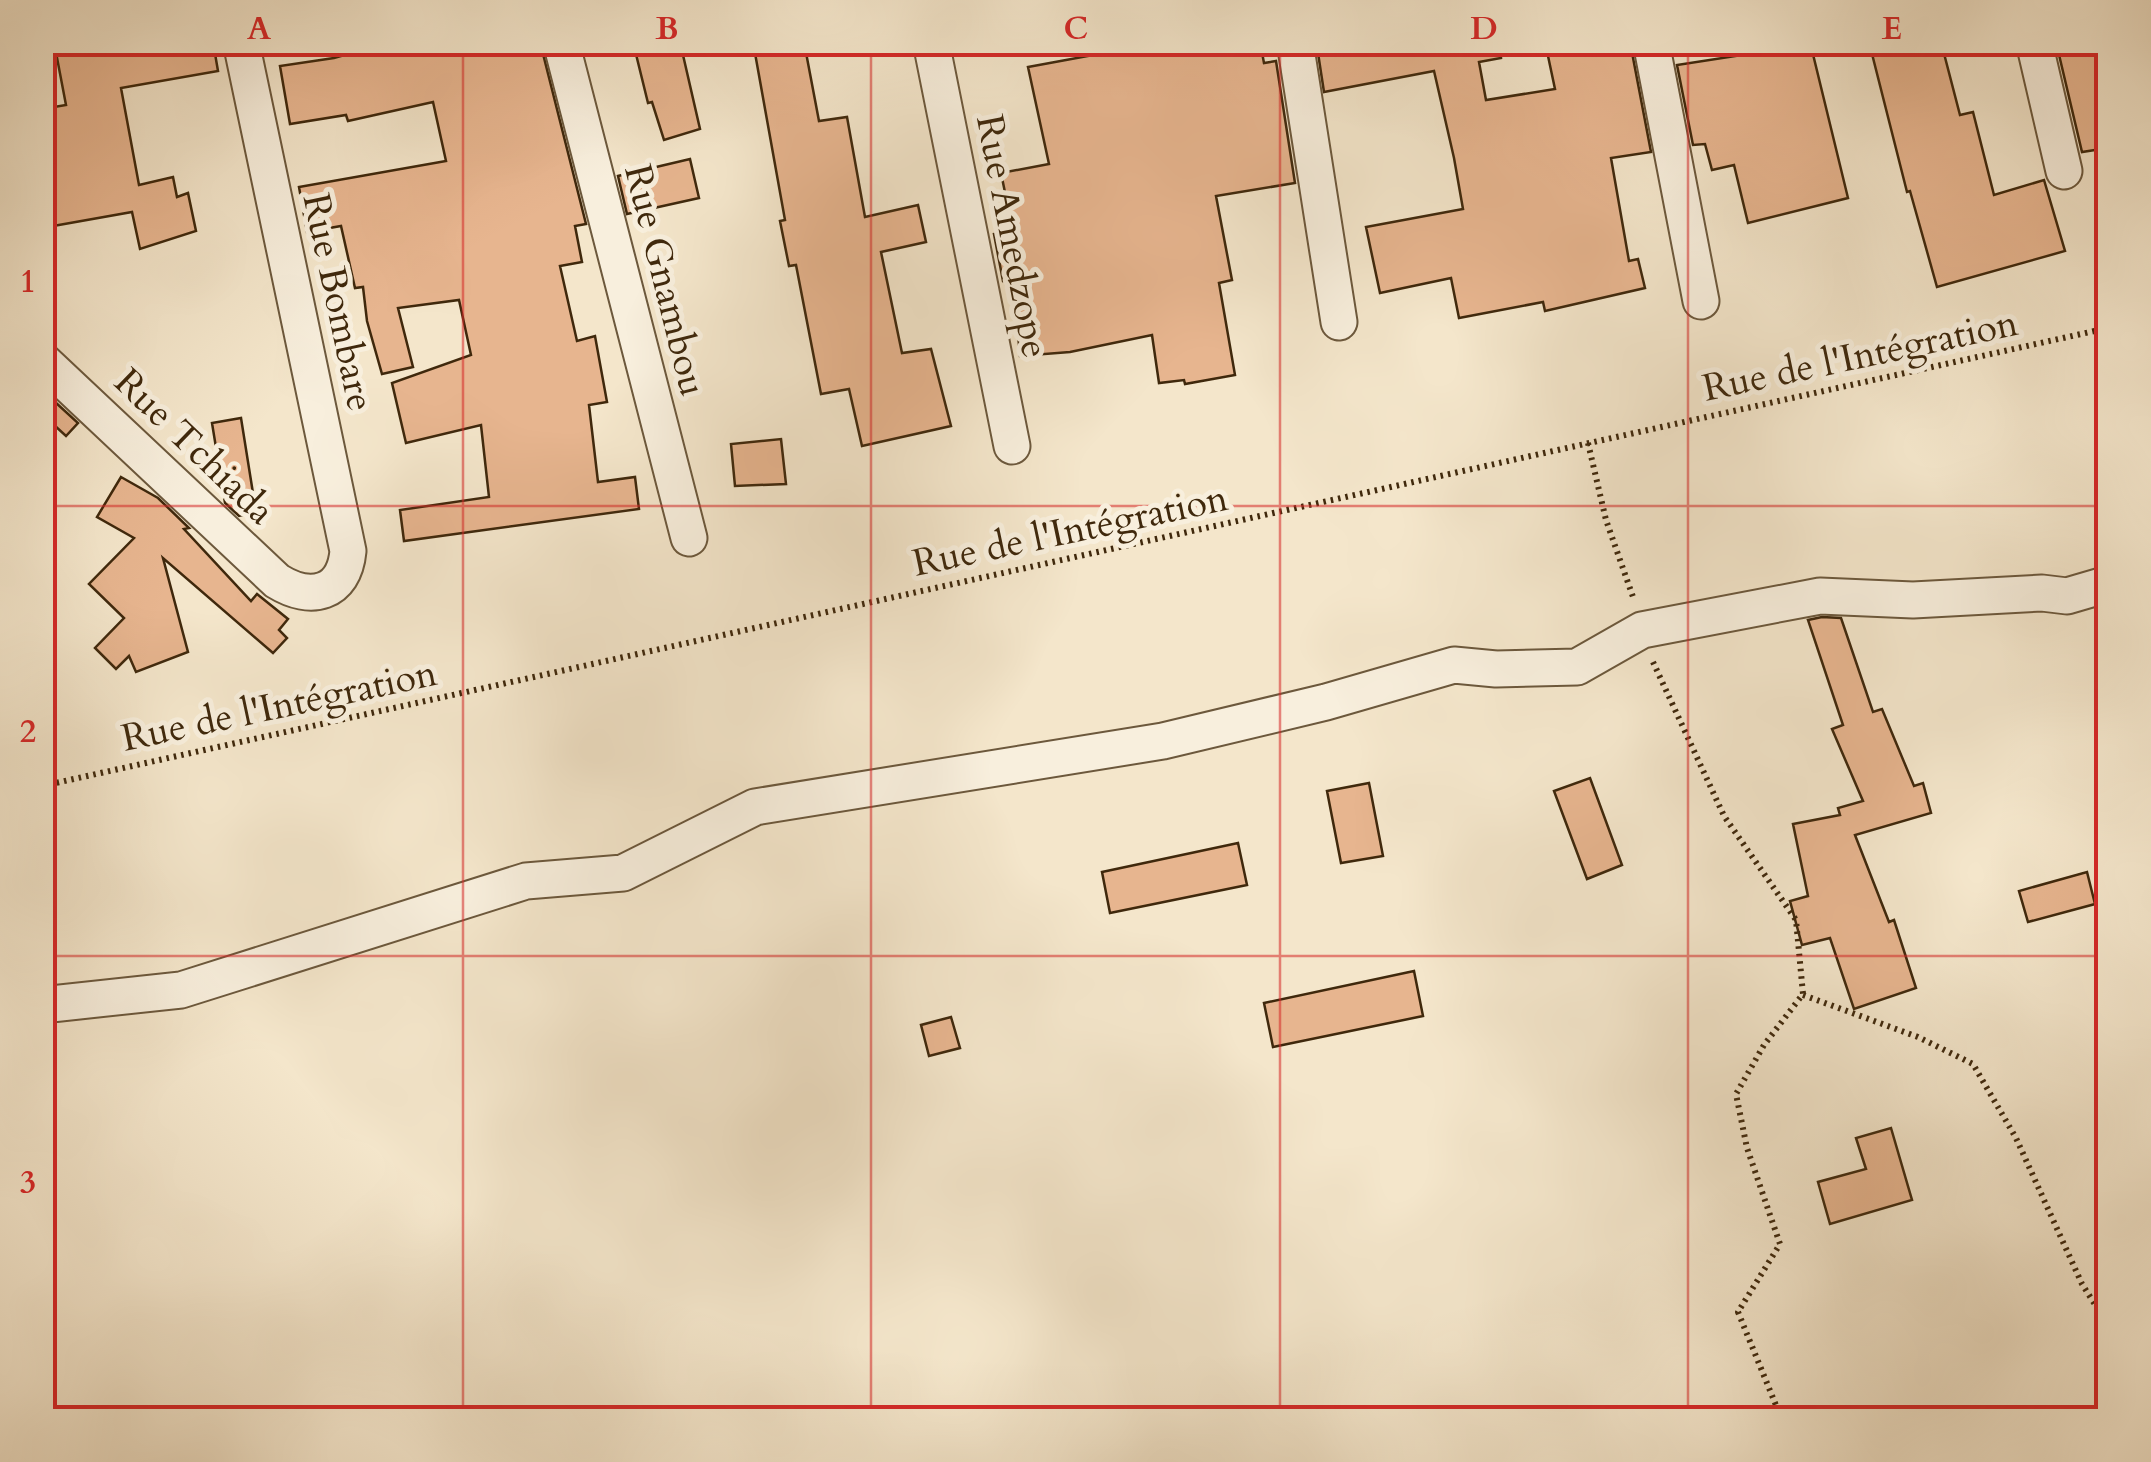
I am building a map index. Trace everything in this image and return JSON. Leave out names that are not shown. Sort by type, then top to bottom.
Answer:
[{"type":"street","name":"Rue Bombare","points":[[241,42],[348,551],[340,578],[316,593],[292,590]]},
{"type":"street","name":"Rue Gnambou","points":[[561,42],[689,538]]},
{"type":"street","name":"Rue Amedzope","points":[[931,42],[1012,446]]},
{"type":"street","points":[[1295,42],[1339,322]]},
{"type":"street","points":[[1652,42],[1701,301]]},
{"type":"street","points":[[2034,42],[2064,171]]},
{"type":"street","name":"Rue Tchiada","points":[[42,360],[264,571],[292,590]]},
{"type":"street","points":[[42,1006],[181,990],[526,881],[624,872],[755,807],[1164,740],[1326,702],[1454,665],[1496,669],[1577,667],[1642,630],[1820,596],[1914,600],[2042,593],[2067,596],[2108,584]]},
{"type":"path","name":"Rue de l'Intégration","points":[[42,786],[2108,328]]},
{"type":"path","points":[[1588,443],[1606,520],[1626,570],[1659,680],[1724,816],[1796,920],[1803,994],[1764,1045],[1736,1094],[1747,1148],[1780,1244],[1738,1312],[1782,1420]]},
{"type":"path","points":[[1803,994],[1918,1037],[1974,1064],[2016,1138],[2082,1284],[2108,1326]]},
{"type":"building","points":[[54,42],[213,42],[218,71],[121,88],[139,185],[173,177],[177,197],[188,193],[196,231],[140,249],[132,212],[42,228],[42,109],[66,105]]},
{"type":"building","points":[[371,42],[540,42],[586,224],[575,226],[582,262],[560,266],[577,341],[595,336],[607,402],[589,405],[598,482],[635,477],[639,509],[404,541],[400,510],[489,497],[481,425],[406,443],[392,383],[471,355],[459,300],[398,308],[413,367],[382,374],[367,321],[363,287],[355,288],[341,226],[307,232],[299,187],[446,161],[433,102],[348,121],[346,115],[290,124],[280,66],[334,58],[372,47]]},
{"type":"building","points":[[633,42],[680,42],[700,129],[664,140],[652,102],[648,103]]},
{"type":"building","points":[[753,42],[804,42],[819,121],[847,117],[865,217],[918,205],[926,242],[881,252],[902,353],[931,349],[951,426],[862,446],[849,389],[821,394],[796,265],[789,266],[780,221],[785,220]]},
{"type":"building","points":[[1102,42],[1260,42],[1264,63],[1276,61],[1295,183],[1216,196],[1232,280],[1219,283],[1235,375],[1185,384],[1184,380],[1159,383],[1152,335],[1070,352],[1020,356],[1013,279],[1003,281],[994,234],[1013,231],[1001,173],[1049,164],[1028,67],[1104,53]]},
{"type":"building","points":[[1329,42],[1500,42],[1501,58],[1479,62],[1486,100],[1555,89],[1548,56],[1602,42],[1630,42],[1651,152],[1611,158],[1629,261],[1638,259],[1645,288],[1545,311],[1543,302],[1459,318],[1451,278],[1380,293],[1366,227],[1463,209],[1454,158],[1434,71],[1324,92],[1318,53],[1331,51]]},
{"type":"building","points":[[1739,42],[1810,42],[1848,198],[1748,223],[1734,165],[1712,170],[1705,144],[1693,145],[1677,65],[1742,55]]},
{"type":"building","points":[[1869,42],[1941,42],[1960,115],[1973,112],[1994,195],[2044,180],[2065,251],[1937,287],[1910,191],[1907,192]]},
{"type":"building","points":[[2056,42],[2108,42],[2108,148],[2082,152]]},
{"type":"building","points":[[690,159],[699,198],[627,214],[618,176]]},
{"type":"building","points":[[42,390],[78,423],[66,436],[42,414]]},
{"type":"building","points":[[241,418],[256,512],[239,516],[225,503],[212,423]]},
{"type":"building","points":[[781,439],[786,484],[735,486],[731,444]]},
{"type":"building","points":[[121,477],[158,498],[251,601],[257,594],[288,619],[279,630],[287,638],[273,653],[163,558],[188,652],[136,672],[129,656],[116,669],[95,648],[124,618],[89,584],[134,538],[97,517]]},
{"type":"building","points":[[1841,618],[1873,712],[1882,709],[1914,786],[1923,783],[1931,813],[1855,835],[1889,922],[1894,920],[1916,988],[1854,1009],[1830,938],[1802,945],[1790,901],[1808,896],[1793,824],[1840,815],[1838,808],[1863,801],[1832,729],[1843,725],[1808,620]]},
{"type":"building","points":[[1590,778],[1622,865],[1587,879],[1554,791]]},
{"type":"building","points":[[1369,783],[1383,856],[1341,863],[1327,791]]},
{"type":"building","points":[[1238,843],[1247,885],[1110,913],[1102,872]]},
{"type":"building","points":[[2087,872],[2095,904],[2028,922],[2019,891]]},
{"type":"building","points":[[1414,971],[1423,1016],[1273,1047],[1264,1003]]},
{"type":"building","points":[[951,1017],[960,1048],[929,1056],[921,1025]]},
{"type":"building","points":[[1891,1128],[1912,1200],[1830,1224],[1818,1182],[1866,1169],[1856,1138]]}]
